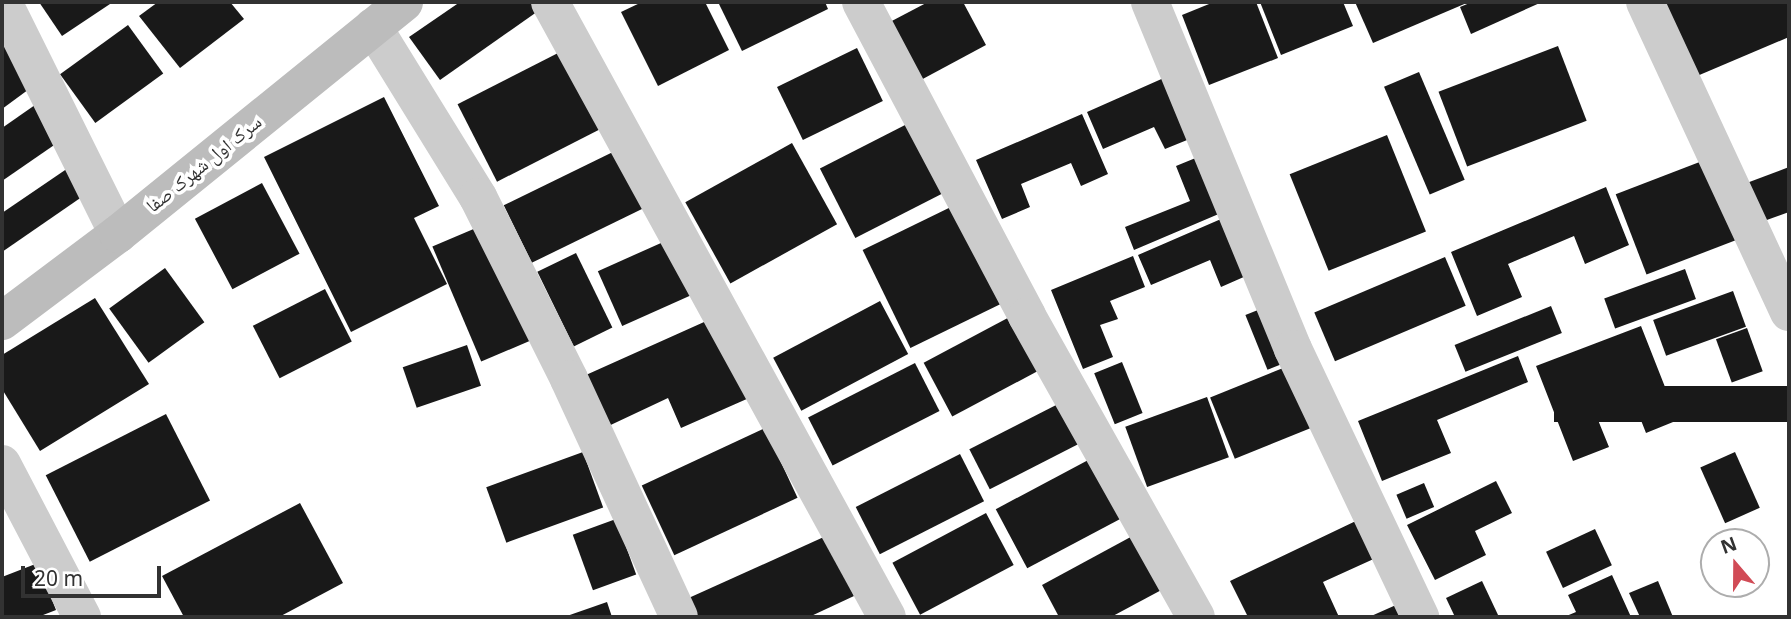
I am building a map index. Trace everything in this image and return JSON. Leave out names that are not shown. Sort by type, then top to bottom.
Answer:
[{"type":"street","points":[[3,2],[118,234]]},
{"type":"street","points":[[550,2],[887,617]]},
{"type":"street","points":[[861,2],[1027,316],[1196,617]]},
{"type":"street","points":[[1150,2],[1293,349],[1420,617]]},
{"type":"street","points":[[1645,2],[1789,312]]},
{"type":"street","points":[[391,10],[478,197],[569,379],[679,617]]},
{"type":"street","name":"سرک اول شهرک صفا","points":[[2,321],[118,234],[391,10]]},
{"type":"street","points":[[2,464],[82,617]]},
{"type":"building","points":[[39,2],[113,2],[62,36]]},
{"type":"building","points":[[158,2],[230,2],[244,19],[180,68],[139,16]]},
{"type":"building","points":[[460,2],[536,2],[541,9],[440,80],[409,37]]},
{"type":"building","points":[[642,2],[705,2],[729,50],[658,86],[621,12]]},
{"type":"building","points":[[718,2],[825,2],[828,9],[742,51]]},
{"type":"building","points":[[928,2],[963,2],[986,45],[919,81],[888,23]]},
{"type":"building","points":[[1214,2],[1256,2],[1278,58],[1209,85],[1182,15]]},
{"type":"building","points":[[1260,2],[1343,2],[1353,26],[1281,55]]},
{"type":"building","points":[[1355,2],[1469,2],[1373,43]]},
{"type":"building","points":[[1472,2],[1542,2],[1471,34],[1460,7]]},
{"type":"building","points":[[1657,2],[1789,2],[1789,37],[1690,79]]},
{"type":"building","points":[[128,25],[163,74],[95,123],[60,74]]},
{"type":"building","points":[[6,43],[36,84],[2,109],[2,46]]},
{"type":"building","points":[[1558,46],[1587,121],[1467,167],[1439,92]]},
{"type":"building","points":[[857,48],[883,101],[803,140],[777,87]]},
{"type":"building","points":[[560,52],[599,130],[497,182],[458,104]]},
{"type":"building","points":[[1419,72],[1465,180],[1430,195],[1384,87]]},
{"type":"building","points":[[1166,77],[1192,138],[1165,149],[1154,127],[1103,149],[1087,112]]},
{"type":"building","points":[[384,97],[439,206],[414,218],[447,284],[351,332],[264,157]]},
{"type":"building","points":[[35,105],[60,141],[2,181],[2,128]]},
{"type":"building","points":[[1082,114],[1108,174],[1081,186],[1071,163],[1021,184],[1030,207],[1002,219],[976,160]]},
{"type":"building","points":[[909,123],[944,192],[855,238],[820,168]]},
{"type":"building","points":[[1387,135],[1426,231],[1329,271],[1290,174]]},
{"type":"building","points":[[792,143],[837,224],[730,283],[685,202]]},
{"type":"building","points":[[617,150],[645,208],[532,263],[504,205]]},
{"type":"building","points":[[1198,157],[1221,213],[1134,250],[1125,227],[1190,201],[1176,166]]},
{"type":"building","points":[[1710,158],[1741,238],[1647,274],[1616,194]]},
{"type":"building","points":[[71,166],[89,192],[2,252],[2,213]]},
{"type":"building","points":[[1789,167],[1789,212],[1750,226],[1736,187]]},
{"type":"building","points":[[262,183],[300,254],[232,289],[195,219]]},
{"type":"building","points":[[1606,187],[1629,245],[1585,264],[1574,236],[1508,264],[1522,297],[1477,316],[1451,252]]},
{"type":"building","points":[[957,204],[1005,302],[910,348],[863,250]]},
{"type":"building","points":[[1221,219],[1246,276],[1221,287],[1210,260],[1151,285],[1138,255]]},
{"type":"building","points":[[483,225],[532,340],[481,362],[432,246]]},
{"type":"building","points":[[670,239],[694,294],[622,326],[598,271]]},
{"type":"building","points":[[576,253],[612,328],[574,346],[537,272]]},
{"type":"building","points":[[1133,256],[1145,287],[1110,301],[1118,319],[1100,325],[1113,357],[1083,369],[1051,290]]},
{"type":"building","points":[[1445,257],[1466,306],[1335,361],[1314,312]]},
{"type":"building","points":[[165,268],[204,322],[149,363],[109,309]]},
{"type":"building","points":[[1685,269],[1696,299],[1615,328],[1604,298]]},
{"type":"building","points":[[325,289],[352,342],[280,378],[253,326]]},
{"type":"building","points":[[1733,291],[1746,327],[1666,356],[1653,320]]},
{"type":"building","points":[[95,298],[149,384],[40,451],[2,389],[2,355]]},
{"type":"building","points":[[880,301],[908,354],[801,411],[773,358]]},
{"type":"building","points":[[1551,306],[1562,333],[1465,372],[1455,345]]},
{"type":"building","points":[[1263,308],[1285,363],[1267,370],[1245,315]]},
{"type":"building","points":[[1019,312],[1048,366],[952,417],[924,363]]},
{"type":"building","points":[[713,318],[749,398],[681,428],[668,398],[600,430],[577,379]]},
{"type":"building","points":[[1641,326],[1678,420],[1646,433],[1635,405],[1598,420],[1609,447],[1573,461],[1536,366]]},
{"type":"building","points":[[1747,328],[1763,371],[1732,383],[1716,339]]},
{"type":"building","points":[[467,345],[481,386],[417,408],[403,367]]},
{"type":"building","points":[[1518,356],[1528,382],[1437,420],[1451,453],[1382,481],[1358,421]]},
{"type":"building","points":[[1122,362],[1143,413],[1115,424],[1094,373]]},
{"type":"building","points":[[915,363],[940,411],[833,466],[808,417]]},
{"type":"building","points":[[1288,366],[1313,427],[1235,459],[1210,397]]},
{"type":"building","points":[[1554,386],[1789,386],[1789,422],[1554,422]]},
{"type":"building","points":[[1207,397],[1229,457],[1147,487],[1125,427]]},
{"type":"building","points":[[1062,402],[1082,442],[990,489],[969,449]]},
{"type":"building","points":[[166,414],[210,500],[90,562],[46,475]]},
{"type":"building","points":[[765,428],[798,498],[674,555],[642,485]]},
{"type":"building","points":[[583,452],[603,507],[506,543],[486,487]]},
{"type":"building","points":[[1735,452],[1760,508],[1725,523],[1700,467]]},
{"type":"building","points":[[960,454],[984,501],[880,554],[856,507]]},
{"type":"building","points":[[1092,458],[1123,517],[1027,568],[996,509]]},
{"type":"building","points":[[1496,481],[1512,513],[1475,531],[1486,555],[1435,580],[1407,525]]},
{"type":"building","points":[[1424,483],[1434,507],[1407,519],[1396,495]]},
{"type":"building","points":[[300,503],[343,583],[279,617],[184,617],[162,576]]},
{"type":"building","points":[[986,513],[1014,565],[920,615],[892,563]]},
{"type":"building","points":[[616,519],[636,574],[593,590],[573,535]]},
{"type":"building","points":[[1360,519],[1378,557],[1323,582],[1339,617],[1248,617],[1230,581]]},
{"type":"building","points":[[1595,529],[1612,565],[1563,588],[1546,552]]},
{"type":"building","points":[[1138,533],[1167,587],[1111,617],[1059,617],[1042,585]]},
{"type":"building","points":[[826,536],[854,596],[809,617],[690,617],[682,601]]},
{"type":"building","points":[[38,563],[56,610],[38,617],[2,617],[2,577]]},
{"type":"building","points":[[1612,575],[1631,617],[1564,617],[1576,612],[1568,595]]},
{"type":"building","points":[[1482,581],[1499,617],[1455,617],[1446,598]]},
{"type":"building","points":[[1658,581],[1673,617],[1640,617],[1629,593]]},
{"type":"building","points":[[1405,601],[1412,617],[1369,617]]},
{"type":"building","points":[[607,602],[612,617],[564,617]]}]
